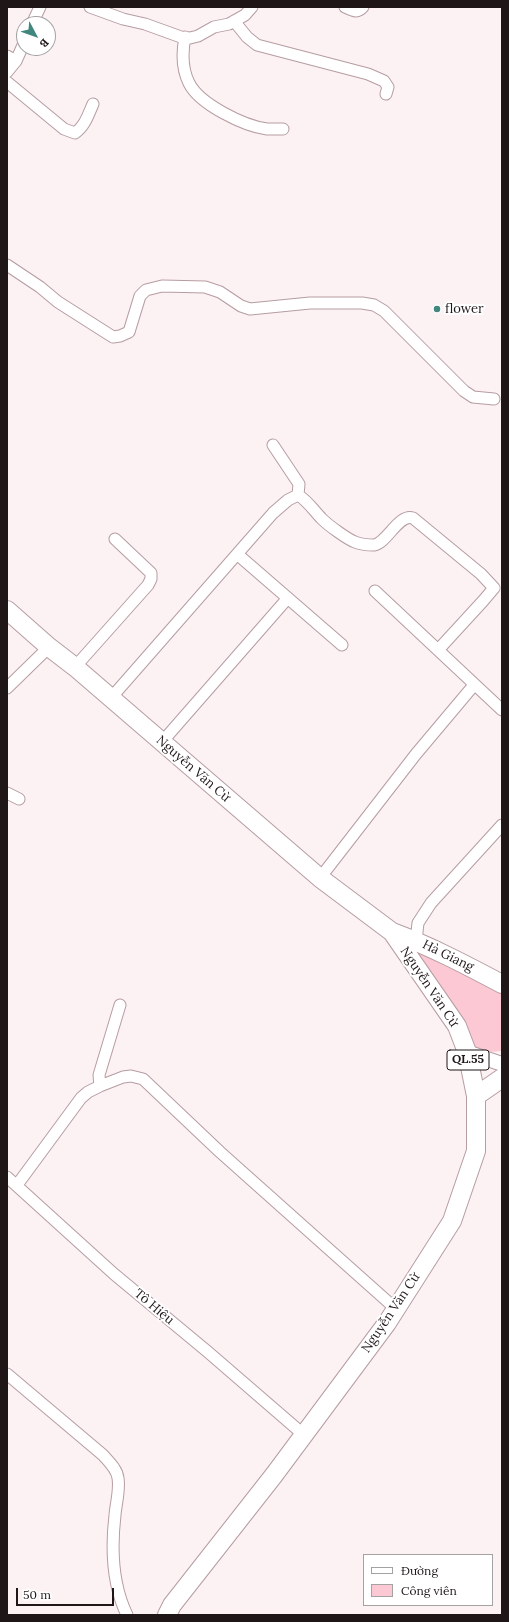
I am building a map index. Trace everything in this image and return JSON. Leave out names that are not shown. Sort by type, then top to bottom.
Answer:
[{"type":"highway","name":"Nguyễn Văn Cừ","points":[[7,610],[48,647],[75,666],[320,878],[392,932],[457,1026],[466,1052],[476,1096],[476,1151],[452,1221],[387,1323],[304,1435],[172,1605],[167,1615]]},
{"type":"highway","name":"Hà Giang","points":[[392,932],[416,941],[502,984]]},
{"type":"highway","points":[[476,1096],[502,1078]]},
{"type":"street","points":[[90,7],[124,19],[185,37],[198,36],[214,27],[229,24],[245,15],[250,8]]},
{"type":"street","points":[[345,7],[355,12],[363,7]]},
{"type":"street","points":[[234,21],[247,37],[257,45],[368,74],[384,81],[388,87],[386,94]]},
{"type":"street","points":[[185,37],[183,50],[185,73],[189,84],[198,95],[219,111],[232,118],[266,129],[283,129]]},
{"type":"street","points":[[7,72],[11,58]]},
{"type":"street","points":[[7,82],[64,129],[75,133],[80,130],[86,121],[93,104]]},
{"type":"street","points":[[7,265],[40,287],[58,302],[113,337],[129,332],[140,296],[146,290],[162,286],[205,287],[220,292],[241,306],[250,309],[310,303],[362,302],[374,305],[384,311],[464,391],[473,397],[494,399]]},
{"type":"street","points":[[273,445],[299,484],[298,495]]},
{"type":"street","points":[[111,698],[273,513],[288,500],[298,495]]},
{"type":"street","points":[[298,495],[307,502],[323,520],[354,542],[375,545],[384,538],[395,525],[407,517],[413,518],[481,574],[494,588],[438,650]]},
{"type":"street","points":[[75,666],[148,585],[151,579],[151,573],[115,538]]},
{"type":"street","points":[[237,554],[342,646]]},
{"type":"street","points":[[375,591],[502,710]]},
{"type":"street","points":[[162,742],[287,599]]},
{"type":"street","points":[[7,688],[48,647]]},
{"type":"street","points":[[320,878],[416,754],[474,685]]},
{"type":"street","points":[[7,792],[19,798]]},
{"type":"street","points":[[416,941],[418,924],[442,888],[502,825]]},
{"type":"street","points":[[100,1086],[99,1075],[120,1005]]},
{"type":"street","points":[[466,1052],[502,1064]]},
{"type":"street","points":[[17,1185],[81,1098],[100,1086],[127,1076],[138,1077],[143,1079],[220,1152],[396,1309]]},
{"type":"street","name":"Tô Hiệu","points":[[7,1177],[114,1274],[208,1352],[304,1435]]},
{"type":"street","points":[[7,1374],[103,1455],[113,1466],[118,1477],[112,1544],[114,1571],[119,1593],[127,1615]]},
{"type":"green space","points":[[420,950],[502,987],[502,1051],[484,1051],[474,1046],[456,1010],[420,956]]},
{"type":"place","name":"flower","points":[[437,309]]}]
